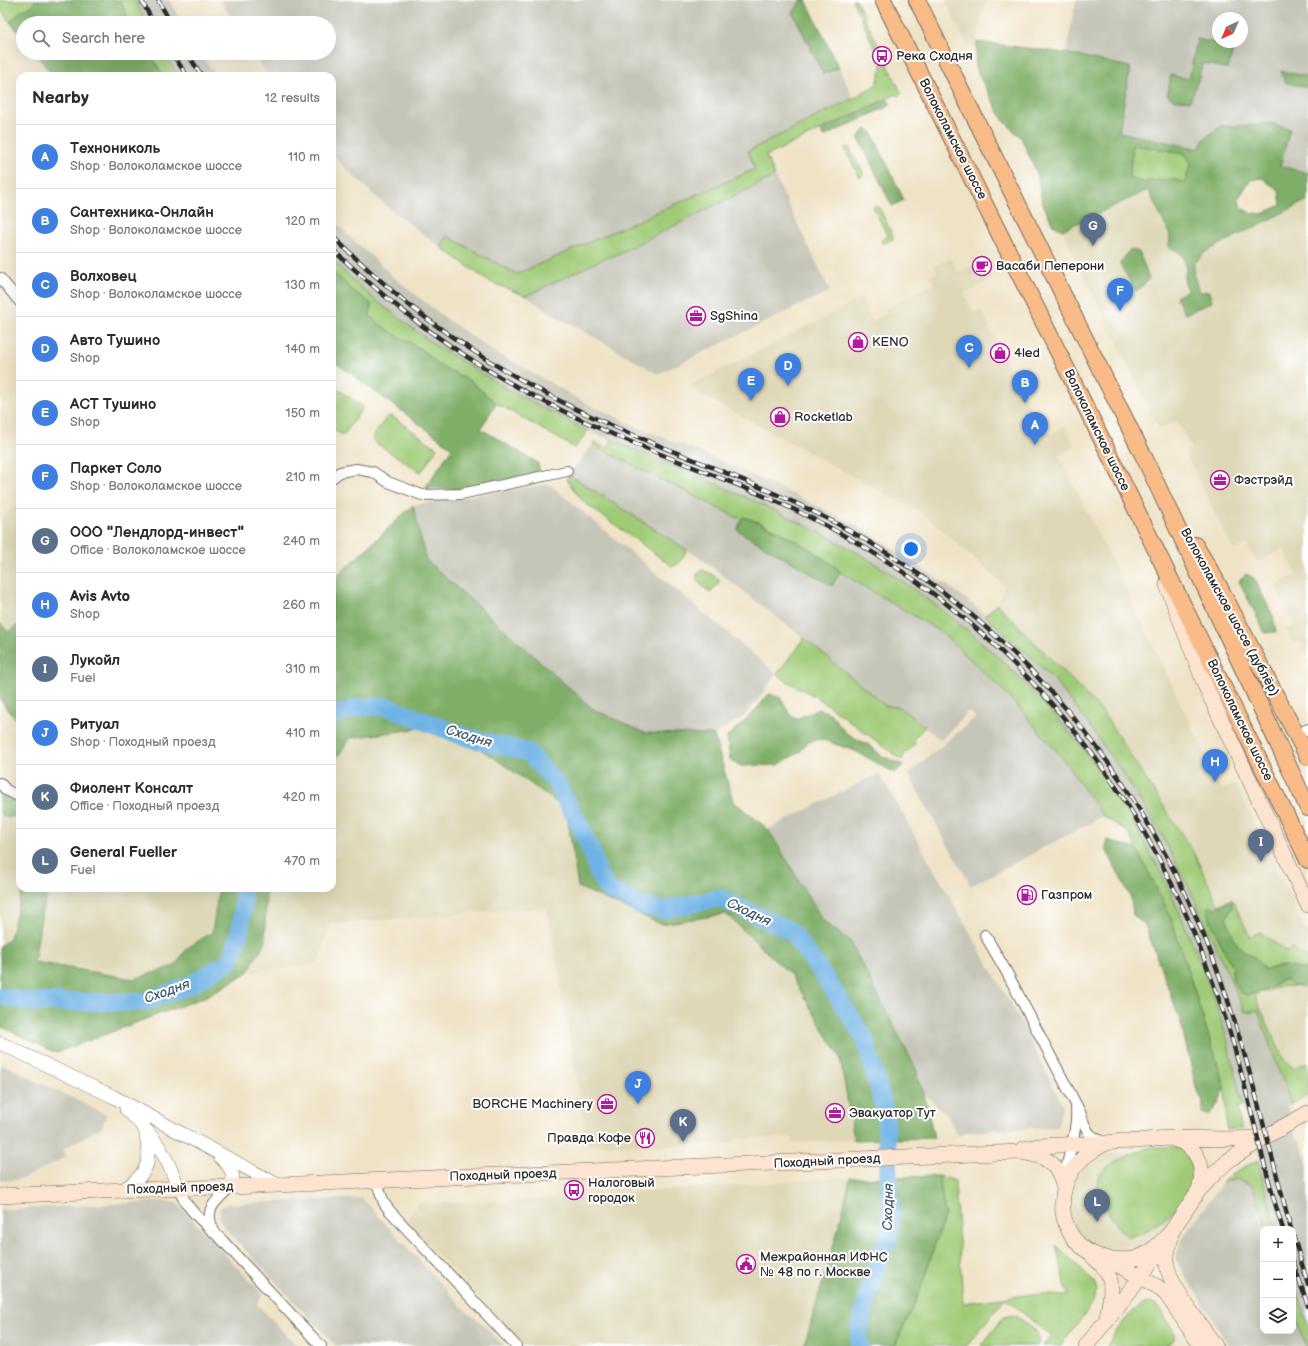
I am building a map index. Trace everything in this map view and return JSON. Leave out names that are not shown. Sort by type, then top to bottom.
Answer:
[{"type":"main road","name":"Волоколамское шоссе","points":[[883,0],[1308,860]]},
{"type":"main road","name":"Волоколамское шоссе","points":[[917,0],[1149,468],[1308,808]]},
{"type":"main road","name":"Волоколамское шоссе (дублёр)","points":[[1149,468],[1214,577],[1303,732],[1308,757]]},
{"type":"main road","points":[[1147,532],[1205,685],[1308,905]]},
{"type":"main road","points":[[1086,1346],[1140,1278],[1199,1190],[1214,1173],[1229,1160],[1265,1137],[1308,1113]]},
{"type":"main road","points":[[1106,1320],[1110,1295],[1108,1274],[1098,1261],[1086,1251],[1071,1234],[1065,1225],[1062,1212],[1064,1188],[1073,1168],[1092,1151],[1108,1143],[1171,1138],[1237,1140],[1265,1137]]},
{"type":"main road","points":[[1171,1138],[1187,1145],[1200,1162],[1202,1180],[1199,1190]]},
{"type":"main road","name":"Походный проезд","points":[[1007,1152],[1033,1147],[1108,1143]]},
{"type":"main road","name":"Походный проезд","points":[[0,1196],[1007,1152],[1034,1154],[1043,1158],[1057,1169],[1064,1188]]},
{"type":"main road","points":[[1086,1251],[1104,1258],[1122,1260],[1138,1258],[1158,1246],[1173,1230]]},
{"type":"main road","points":[[1173,1230],[1167,1252],[1167,1269],[1179,1293],[1215,1346]]},
{"type":"main road","points":[[1104,1258],[1158,1287],[1167,1295],[1202,1346]]},
{"type":"street","points":[[0,278],[16,297]]},
{"type":"street","points":[[336,475],[340,472],[356,469],[373,472],[388,482],[422,495],[461,494],[567,472]]},
{"type":"street","points":[[0,783],[6,790],[16,795]]},
{"type":"street","points":[[985,935],[1006,971],[1080,1112],[1085,1129],[1095,1138],[1108,1143]]},
{"type":"street","points":[[0,1043],[112,1096],[276,1184]]},
{"type":"street","points":[[112,1096],[145,1127],[159,1145],[168,1162],[182,1199],[190,1210],[215,1233],[321,1346]]},
{"type":"street","points":[[1064,1188],[1066,1166],[1076,1122],[1075,1104]]},
{"type":"street","points":[[123,1190],[141,1176],[146,1168],[148,1147],[145,1127]]},
{"type":"street","points":[[212,1151],[230,1168],[233,1176],[233,1182],[230,1187],[215,1200],[211,1206],[210,1223],[215,1233]]},
{"type":"street","points":[[376,1180],[384,1203],[389,1210],[516,1346]]},
{"type":"shaded area","points":[[135,0],[169,0],[178,16],[143,16]]},
{"type":"shaded area","points":[[220,0],[806,0],[860,112],[765,156],[830,291],[658,374],[560,319],[526,296],[488,281],[386,206],[347,170],[336,158],[336,72],[266,72],[258,60],[336,60],[336,16],[230,16]]},
{"type":"shaded area","points":[[945,0],[986,0],[978,31],[976,49],[967,47]]},
{"type":"shaded area","points":[[1076,0],[1308,0],[1308,173],[1119,132],[1129,67],[1066,53]]},
{"type":"shaded area","points":[[169,60],[205,60],[213,72],[176,72]]},
{"type":"shaded area","points":[[1169,180],[1205,252],[1308,200],[1308,656],[1300,640],[1293,643],[1286,629],[1293,625],[1275,585],[1296,575],[1284,549],[1256,562],[1247,544],[1233,550],[1185,452],[1191,449],[1178,421],[1159,429],[1062,230]]},
{"type":"shaded area","points":[[336,224],[397,280],[444,317],[491,350],[588,404],[769,483],[835,514],[881,540],[962,596],[985,615],[1054,679],[1089,725],[1126,778],[1161,834],[1196,902],[1245,1012],[1258,1010],[1291,1105],[1287,1107],[1296,1139],[1299,1138],[1308,1165],[1308,1324],[1296,1288],[1296,1226],[1276,1226],[1257,1160],[1260,1158],[1252,1126],[1248,1127],[1220,1018],[1176,904],[1141,837],[1111,789],[1073,738],[1036,696],[998,657],[947,613],[821,532],[694,474],[588,431],[511,391],[435,345],[374,299],[336,264]]},
{"type":"shaded area","points":[[951,258],[959,272],[983,260],[992,279],[964,294],[974,313],[981,310],[1035,418],[1028,421],[1037,439],[1065,426],[1075,447],[1059,455],[1138,614],[1222,790],[1236,784],[1308,936],[1308,958],[1291,948],[1287,952],[1260,932],[1250,938],[1218,905],[1195,855],[1101,710],[997,604],[1005,586],[925,515],[687,387],[861,299],[872,321],[887,313],[885,309],[934,284],[930,275],[937,272],[934,266]]},
{"type":"shaded area","points":[[593,445],[742,520],[738,530],[832,586],[840,572],[941,632],[1003,690],[1061,756],[1103,816],[971,886],[908,774],[976,717],[968,711],[941,740],[899,707],[886,706],[822,652],[704,561],[568,474]]},
{"type":"shaded area","points":[[549,484],[777,674],[745,716],[714,735],[645,733],[593,709],[426,560],[413,505]]},
{"type":"shaded area","points":[[16,506],[16,626],[8,633],[0,623],[2,545],[0,543],[0,520]]},
{"type":"shaded area","points":[[444,725],[506,766],[566,809],[578,887],[661,924],[726,914],[791,975],[840,1057],[854,1140],[793,1143],[793,1137],[734,1139],[734,1143],[663,1146],[588,1145],[547,907],[330,924],[318,963],[247,973],[265,942],[266,892],[336,892],[336,759],[350,738]]},
{"type":"shaded area","points":[[879,773],[1028,1034],[1035,1051],[1063,1105],[1057,1127],[966,1132],[958,1136],[947,1115],[924,1093],[917,1078],[917,1071],[850,941],[823,921],[768,829]]},
{"type":"shaded area","points":[[0,815],[16,822],[16,892],[22,892],[10,938],[0,946]]},
{"type":"shaded area","points":[[49,892],[218,892],[212,932],[186,949],[175,966],[134,979],[34,962],[42,911]]},
{"type":"shaded area","points":[[1284,986],[1308,987],[1308,1062],[1295,1068],[1289,1065],[1283,1058],[1254,994]]},
{"type":"shaded area","points":[[0,1063],[107,1115],[102,1127],[63,1149],[66,1157],[22,1179],[0,1181]]},
{"type":"shaded area","points":[[1111,1153],[1133,1153],[1110,1166],[1097,1184],[1099,1195],[1119,1228],[1124,1233],[1144,1232],[1164,1219],[1179,1206],[1168,1227],[1147,1245],[1135,1251],[1118,1254],[1094,1247],[1085,1241],[1072,1223],[1068,1201],[1073,1180],[1088,1163],[1098,1156]]},
{"type":"shaded area","name":"Налоговый городок","points":[[818,1178],[850,1178],[839,1226],[804,1346],[522,1346],[406,1220],[419,1203],[457,1203],[538,1199],[799,1181]]},
{"type":"shaded area","points":[[1236,1178],[1253,1186],[1266,1226],[1260,1226],[1260,1334],[1296,1334],[1296,1320],[1306,1346],[1229,1346],[1176,1260],[1182,1239],[1222,1183]]},
{"type":"shaded area","points":[[362,1198],[467,1312],[482,1323],[504,1346],[336,1346],[223,1226],[219,1215],[220,1209],[229,1204]]},
{"type":"shaded area","points":[[168,1201],[178,1204],[263,1295],[257,1304],[297,1346],[0,1346],[0,1210]]},
{"type":"green space","points":[[0,0],[36,0],[32,6],[21,11],[10,22],[0,9]]},
{"type":"green space","points":[[36,0],[120,0],[127,16],[16,16],[21,11],[32,6]]},
{"type":"green space","points":[[120,0],[135,0],[143,16],[127,16]]},
{"type":"green space","points":[[801,0],[806,0],[839,68],[823,74],[793,13]]},
{"type":"green space","points":[[852,0],[856,0],[902,94],[899,97],[897,94],[766,156],[775,176],[611,257],[607,257],[526,296],[488,281],[441,247],[447,236],[517,274],[755,169],[748,151],[854,98],[877,84],[882,67],[878,55]]},
{"type":"green space","points":[[16,16],[16,29],[10,22]]},
{"type":"green space","points":[[1197,39],[1212,42],[1212,48],[1234,48],[1228,69],[1203,63],[1190,101],[1175,100],[1167,95],[1171,75],[1189,79]]},
{"type":"green space","points":[[977,42],[1066,53],[1130,67],[1119,132],[1199,149],[1204,139],[1221,126],[1242,126],[1269,123],[1290,129],[1280,166],[1308,173],[1308,200],[1205,252],[1194,264],[1194,276],[1199,292],[1209,291],[1212,302],[1185,314],[1176,297],[1187,291],[1184,278],[1187,267],[1180,252],[1169,247],[1170,235],[1148,190],[1062,230],[1053,225],[1042,202],[1037,173],[1021,138],[1003,120],[975,68]],"holes":[[[1133,145],[1184,153],[1191,163],[1185,183],[1172,179],[1142,182],[1129,177]],[[1262,178],[1279,191],[1281,205],[1262,214],[1248,212],[1242,208],[1238,199],[1250,180]]]},
{"type":"green space","points":[[40,60],[154,60],[161,72],[50,72]]},
{"type":"green space","points":[[154,60],[169,60],[176,72],[161,72]]},
{"type":"green space","points":[[1281,71],[1308,77],[1308,88],[1285,82]]},
{"type":"green space","points":[[887,99],[891,105],[823,137],[821,130]]},
{"type":"green space","points":[[866,129],[871,131],[904,200],[892,206],[858,137]]},
{"type":"green space","points":[[1133,145],[1184,153],[1191,162],[1185,183],[1172,179],[1142,182],[1129,177]]},
{"type":"green space","points":[[849,147],[863,172],[860,178],[845,148]]},
{"type":"green space","points":[[873,207],[879,207],[893,236],[893,239],[883,244],[881,240],[888,237]]},
{"type":"green space","points":[[1130,249],[1139,252],[1149,279],[1136,292],[1120,264]]},
{"type":"green space","points":[[336,264],[374,299],[435,345],[511,391],[588,431],[575,448],[496,403],[470,381],[438,364],[420,348],[378,324],[370,315],[371,304],[351,289],[336,275]]},
{"type":"green space","points":[[336,275],[351,289],[371,304],[370,315],[379,324],[420,348],[438,364],[470,381],[496,403],[481,429],[538,463],[540,472],[455,489],[425,488],[452,448],[336,363]]},
{"type":"green space","points":[[336,388],[363,407],[343,436],[336,431]]},
{"type":"green space","points":[[389,416],[393,417],[437,448],[423,470],[420,472],[373,441],[373,437]]},
{"type":"green space","points":[[612,440],[776,511],[860,554],[919,593],[951,617],[981,642],[1038,697],[1065,727],[1112,789],[1144,842],[1173,899],[1198,957],[1224,1027],[1243,1105],[1237,1109],[1242,1129],[1227,1130],[1225,1087],[1170,915],[1128,832],[1103,816],[1061,756],[1003,690],[941,632],[840,572],[836,567],[803,545],[781,532],[757,521],[744,517],[742,520],[593,445],[594,442],[608,448]]},
{"type":"green space","points":[[568,474],[687,550],[680,562],[673,567],[585,503],[567,480]]},
{"type":"green space","points":[[413,505],[426,560],[593,709],[645,733],[714,735],[733,801],[768,829],[823,921],[850,941],[917,1071],[917,1078],[924,1093],[934,1138],[854,1140],[840,1057],[791,975],[726,914],[661,924],[578,887],[566,809],[506,766],[444,725],[350,738],[336,759],[336,577]]},
{"type":"green space","points":[[743,517],[780,532],[836,567],[840,572],[832,586],[737,530]]},
{"type":"green space","points":[[703,570],[713,575],[720,581],[710,593],[697,581],[697,574]]},
{"type":"green space","points":[[1246,574],[1254,578],[1273,616],[1276,632],[1265,633],[1239,581]]},
{"type":"green space","points":[[997,604],[1101,710],[1195,855],[1218,905],[1232,899],[1250,937],[1260,932],[1287,952],[1291,948],[1308,958],[1308,970],[1285,966],[1265,970],[1255,958],[1243,950],[1233,939],[1232,932],[1226,918],[1232,908],[1231,901],[1214,909],[1211,904],[1211,922],[1232,967],[1232,974],[1247,995],[1275,986],[1280,980],[1308,982],[1308,987],[1284,986],[1254,995],[1283,1058],[1289,1065],[1295,1068],[1308,1062],[1308,1094],[1291,1105],[1258,1010],[1245,1012],[1196,902],[1161,834],[1126,778],[1089,725],[1054,679],[985,615]]},
{"type":"green space","points":[[0,623],[8,632],[16,626],[16,719],[0,700]]},
{"type":"green space","points":[[804,638],[886,706],[899,707],[925,727],[914,738],[915,745],[905,753],[902,760],[821,700],[783,679],[777,674]]},
{"type":"green space","points":[[769,694],[781,698],[787,710],[796,719],[818,709],[830,713],[846,733],[869,745],[882,756],[903,765],[895,773],[855,751],[820,739],[807,742],[800,752],[778,765],[741,766],[730,760],[727,737],[754,712]]},
{"type":"green space","points":[[0,791],[16,799],[16,816],[8,818],[0,814]]},
{"type":"green space","points":[[1107,840],[1137,849],[1170,915],[1225,1087],[1218,1104],[1209,1115],[1202,1113],[1203,1101],[1197,1091],[1180,1020],[1145,925],[1133,915],[1131,898],[1106,849]]},
{"type":"green space","points":[[22,892],[49,892],[42,911],[34,962],[134,979],[175,966],[186,949],[212,932],[218,892],[266,892],[265,942],[247,973],[207,996],[56,1053],[0,1026],[0,946],[10,938]]},
{"type":"green space","points":[[1232,901],[1232,908],[1226,918],[1232,932],[1233,939],[1243,950],[1255,958],[1265,970],[1285,966],[1308,970],[1308,982],[1305,982],[1299,986],[1292,985],[1287,980],[1280,980],[1265,990],[1247,995],[1241,993],[1233,981],[1232,967],[1211,922],[1207,908],[1211,904],[1214,909]]},
{"type":"green space","points":[[1150,1147],[1180,1148],[1189,1158],[1196,1170],[1196,1184],[1179,1207],[1164,1219],[1144,1232],[1129,1237],[1117,1226],[1101,1199],[1097,1185],[1098,1178],[1109,1166],[1127,1156]]},
{"type":"green space","points":[[1257,1160],[1276,1226],[1266,1226],[1253,1186],[1236,1179],[1222,1183],[1231,1174]]},
{"type":"green space","points":[[939,1176],[955,1181],[963,1303],[1034,1294],[1068,1296],[1056,1245],[1094,1281],[1097,1290],[1093,1302],[1060,1346],[1043,1346],[1051,1336],[1005,1298],[967,1346],[895,1346],[919,1294],[945,1214]]},
{"type":"green space","points":[[939,1176],[945,1214],[919,1294],[895,1346],[804,1346],[839,1226],[850,1178]]},
{"type":"green space","points":[[1296,1288],[1308,1324],[1308,1346],[1306,1346],[1296,1320]]},
{"type":"green space","points":[[1150,1302],[1157,1305],[1175,1333],[1174,1339],[1169,1344],[1164,1346],[1107,1346],[1125,1320],[1137,1309]]},
{"type":"green space","points":[[1013,1315],[1018,1317],[1037,1332],[1039,1342],[1037,1346],[981,1346],[1003,1318]]},
{"type":"waterway","name":"Сходня","points":[[336,715],[355,708],[385,706],[468,738],[528,752],[557,784],[581,828],[595,861],[598,873],[609,890],[642,906],[663,910],[719,898],[791,931],[824,976],[865,1039],[885,1111],[891,1220],[889,1236],[873,1276],[860,1327],[859,1346]]},
{"type":"waterway","name":"Сходня","points":[[0,996],[28,1002],[144,1002],[190,985],[230,961],[239,936],[243,908],[243,892]]},
{"type":"railway","points":[[141,0],[150,16]]},
{"type":"railway","points":[[158,0],[167,16]]},
{"type":"railway","points":[[177,60],[184,72]]},
{"type":"railway","points":[[192,60],[199,72]]},
{"type":"railway","points":[[336,240],[381,281],[416,310],[476,353],[519,379],[562,402],[622,430],[744,480],[804,507],[875,546],[941,590],[1001,641],[1056,697],[1105,758],[1148,824],[1186,895],[1217,969],[1228,1001],[1257,1098],[1290,1226]]},
{"type":"railway","points":[[336,253],[416,321],[492,373],[573,416],[649,450],[771,499],[795,510],[866,548],[932,593],[993,644],[1048,700],[1098,761],[1141,827],[1178,898],[1209,972],[1227,1023],[1282,1226]]},
{"type":"railway","points":[[1296,1245],[1308,1284]]},
{"type":"railway","points":[[1293,1262],[1308,1306]]},
{"type":"place","name":"Река Сходня","points":[[882,56]]},
{"type":"place","name":"ООО \"Лендлорд-инвест\"","points":[[1093,246]]},
{"type":"place","name":"Васаби Пеперони","points":[[982,266]]},
{"type":"place","name":"Паркет Соло","points":[[1120,311]]},
{"type":"place","name":"SgShina","points":[[696,316]]},
{"type":"place","name":"KENO","points":[[858,342]]},
{"type":"place","name":"4led","points":[[1000,353]]},
{"type":"place","name":"Волховец","points":[[969,368]]},
{"type":"place","name":"Авто Тушино","points":[[788,386]]},
{"type":"place","name":"АСТ Тушино","points":[[751,401]]},
{"type":"place","name":"Сантехника-Онлайн","points":[[1025,403]]},
{"type":"place","name":"Rocketlab","points":[[780,417]]},
{"type":"place","name":"Технониколь","points":[[1035,445]]},
{"type":"place","name":"Фэстрэйд","points":[[1220,480]]},
{"type":"place","name":"Avis Avto","points":[[1215,782]]},
{"type":"place","name":"Лукойл","points":[[1261,862]]},
{"type":"place","name":"Газпром","points":[[1027,895]]},
{"type":"place","name":"BORCHE Machinery","points":[[607,1104]]},
{"type":"place","name":"Ритуал","points":[[638,1104]]},
{"type":"place","name":"Эвакуатор Тут","points":[[835,1113]]},
{"type":"place","name":"Правда Кофе","points":[[645,1138]]},
{"type":"place","name":"Фиолент Консалт","points":[[683,1142]]},
{"type":"place","name":"Налоговый городок","points":[[574,1190]]},
{"type":"place","name":"General Fueller","points":[[1097,1222]]},
{"type":"place","name":"Межрайонная ИФНС № 48 по г. Москве","points":[[746,1264]]}]
